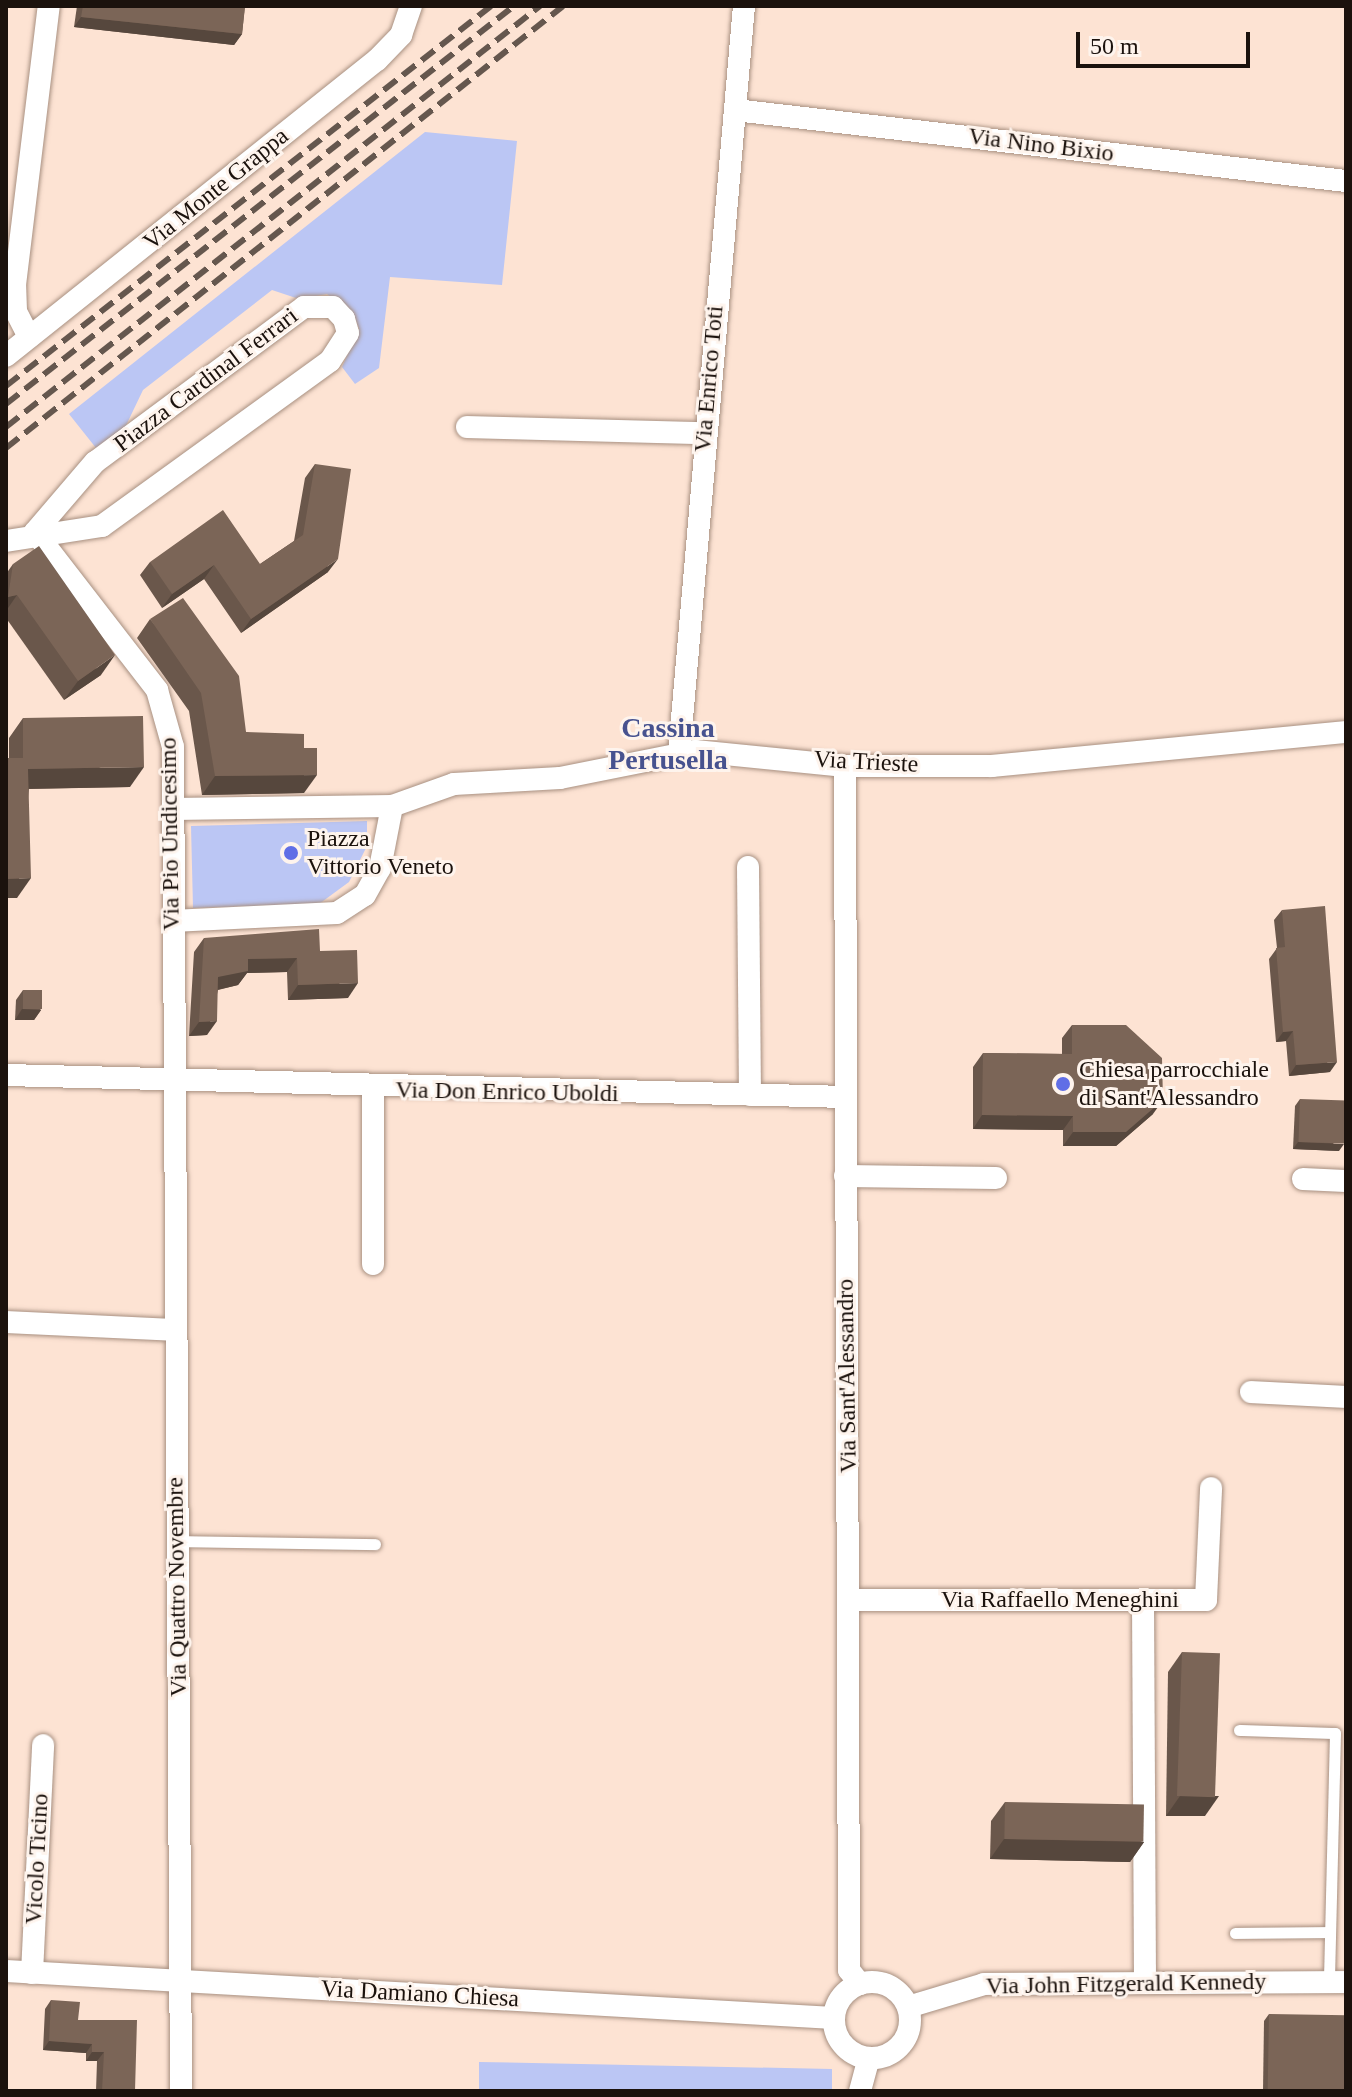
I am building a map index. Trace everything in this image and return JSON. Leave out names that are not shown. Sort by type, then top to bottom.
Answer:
[{"type":"street","points":[[29,337],[16,311],[11,284],[49,6]]},
{"type":"street","name":"Via Enrico Toti","points":[[679,753],[703,433],[744,6]]},
{"type":"street","name":"Via Monte Grappa","points":[[6,356],[377,60],[401,35],[411,8]]},
{"type":"street","name":"Via Nino Bixio","points":[[735,110],[1346,181]]},
{"type":"street","name":"Piazza Cardinal Ferrari","points":[[6,541],[35,532],[102,526],[330,361],[348,333],[344,319],[333,307],[304,307],[95,462],[35,532]]},
{"type":"street","points":[[467,427],[703,433]]},
{"type":"street","name":"Via Pio Undicesimo","points":[[35,532],[157,690],[173,747],[170,1083]]},
{"type":"street","name":"Via Trieste","points":[[392,806],[454,784],[560,778],[679,753],[845,766],[992,766],[1346,732]]},
{"type":"street","name":"Via Sant'Alessandro","points":[[845,766],[849,1970],[860,1984]]},
{"type":"street","points":[[172,921],[337,913],[365,895],[380,868],[392,806],[173,809]]},
{"type":"street","points":[[748,867],[750,1095]]},
{"type":"street","name":"Via Don Enrico Uboldi","points":[[6,1075],[373,1090],[844,1097]]},
{"type":"street","name":"Via Quattro Novembre","points":[[170,1083],[181,2091]]},
{"type":"street","points":[[373,1090],[373,1264]]},
{"type":"street","points":[[845,1176],[996,1178]]},
{"type":"street","points":[[1303,1179],[1346,1181]]},
{"type":"street","points":[[6,1322],[173,1330]]},
{"type":"street","points":[[1251,1392],[1346,1397]]},
{"type":"street","name":"Via Raffaello Meneghini","points":[[850,1600],[1206,1600],[1211,1488]]},
{"type":"street","points":[[1143,1600],[1145,1981]]},
{"type":"street","name":"Vicolo Ticino","points":[[32,1973],[43,1745]]},
{"type":"street","name":"Via Damiano Chiesa","points":[[6,1971],[834,2018]]},
{"type":"street","name":"Via John Fitzgerald Kennedy","points":[[908,2007],[984,1984],[1337,1982]]},
{"type":"street","points":[[860,2091],[869,2058],[904,2041],[908,2007],[884,1984],[860,1984],[840,1999],[834,2018],[846,2047],[869,2058]]},
{"type":"lane","points":[[176,1541],[375,1544]]},
{"type":"lane","points":[[1239,1730],[1335,1733],[1330,1932],[1337,1982]]},
{"type":"lane","points":[[1235,1933],[1330,1932]]},
{"type":"shaded area","points":[[425,132],[517,141],[502,285],[390,277],[379,368],[355,384],[342,367],[359,329],[353,313],[327,294],[299,299],[272,290],[143,390],[121,436],[100,453],[69,414]]},
{"type":"shaded area","points":[[367,821],[367,846],[349,882],[319,904],[193,908],[191,826]]},
{"type":"shaded area","points":[[479,2062],[832,2069],[832,2091],[479,2091]]},
{"type":"building","points":[[83,6],[245,6],[242,34],[81,17]]},
{"type":"building","points":[[315,464],[351,469],[338,559],[251,619],[214,565],[172,594],[150,562],[223,510],[260,564],[303,535]]},
{"type":"building","points":[[39,546],[115,655],[78,681],[17,595],[8,597],[13,564]]},
{"type":"building","points":[[183,598],[239,676],[246,732],[304,734],[304,748],[317,748],[317,775],[215,776],[201,693],[150,619]]},
{"type":"building","points":[[143,716],[144,767],[28,769],[31,878],[6,879],[6,758],[23,758],[23,718]]},
{"type":"building","points":[[1325,906],[1337,1062],[1296,1065],[1293,1031],[1283,1032],[1276,948],[1285,947],[1282,910]]},
{"type":"building","points":[[319,929],[320,951],[357,950],[358,983],[298,985],[297,958],[248,959],[248,971],[218,977],[217,1021],[199,1022],[204,938]]},
{"type":"building","points":[[23,990],[42,990],[42,1009],[23,1009]]},
{"type":"building","name":"Chiesa parrocchiale di Sant'Alessandro","points":[[1072,1025],[1126,1025],[1162,1058],[1163,1100],[1126,1132],[1073,1132],[1073,1116],[982,1115],[983,1053],[1072,1054]]},
{"type":"building","points":[[1300,1099],[1346,1101],[1344,1144],[1298,1142]]},
{"type":"building","points":[[1182,1652],[1220,1653],[1215,1797],[1177,1796]]},
{"type":"building","points":[[1005,1802],[1144,1804],[1143,1841],[1004,1839]]},
{"type":"building","points":[[51,2000],[80,2002],[78,2020],[137,2020],[135,2091],[102,2091],[104,2052],[92,2052],[92,2044],[49,2041]]},
{"type":"building","points":[[1269,2014],[1346,2015],[1345,2091],[1268,2091]]},
{"type":"railway","points":[[6,386],[491,6]]},
{"type":"railway","points":[[6,404],[514,6]]},
{"type":"railway","points":[[6,427],[540,6]]},
{"type":"railway","points":[[6,448],[563,6]]},
{"type":"place","name":"Piazza Vittorio Veneto","points":[[291,853]]},
{"type":"place","name":"Chiesa parrocchiale di Sant'Alessandro","points":[[1063,1084]]},
{"type":"district","name":"Cassina Pertusella","points":[[668,744]]}]
